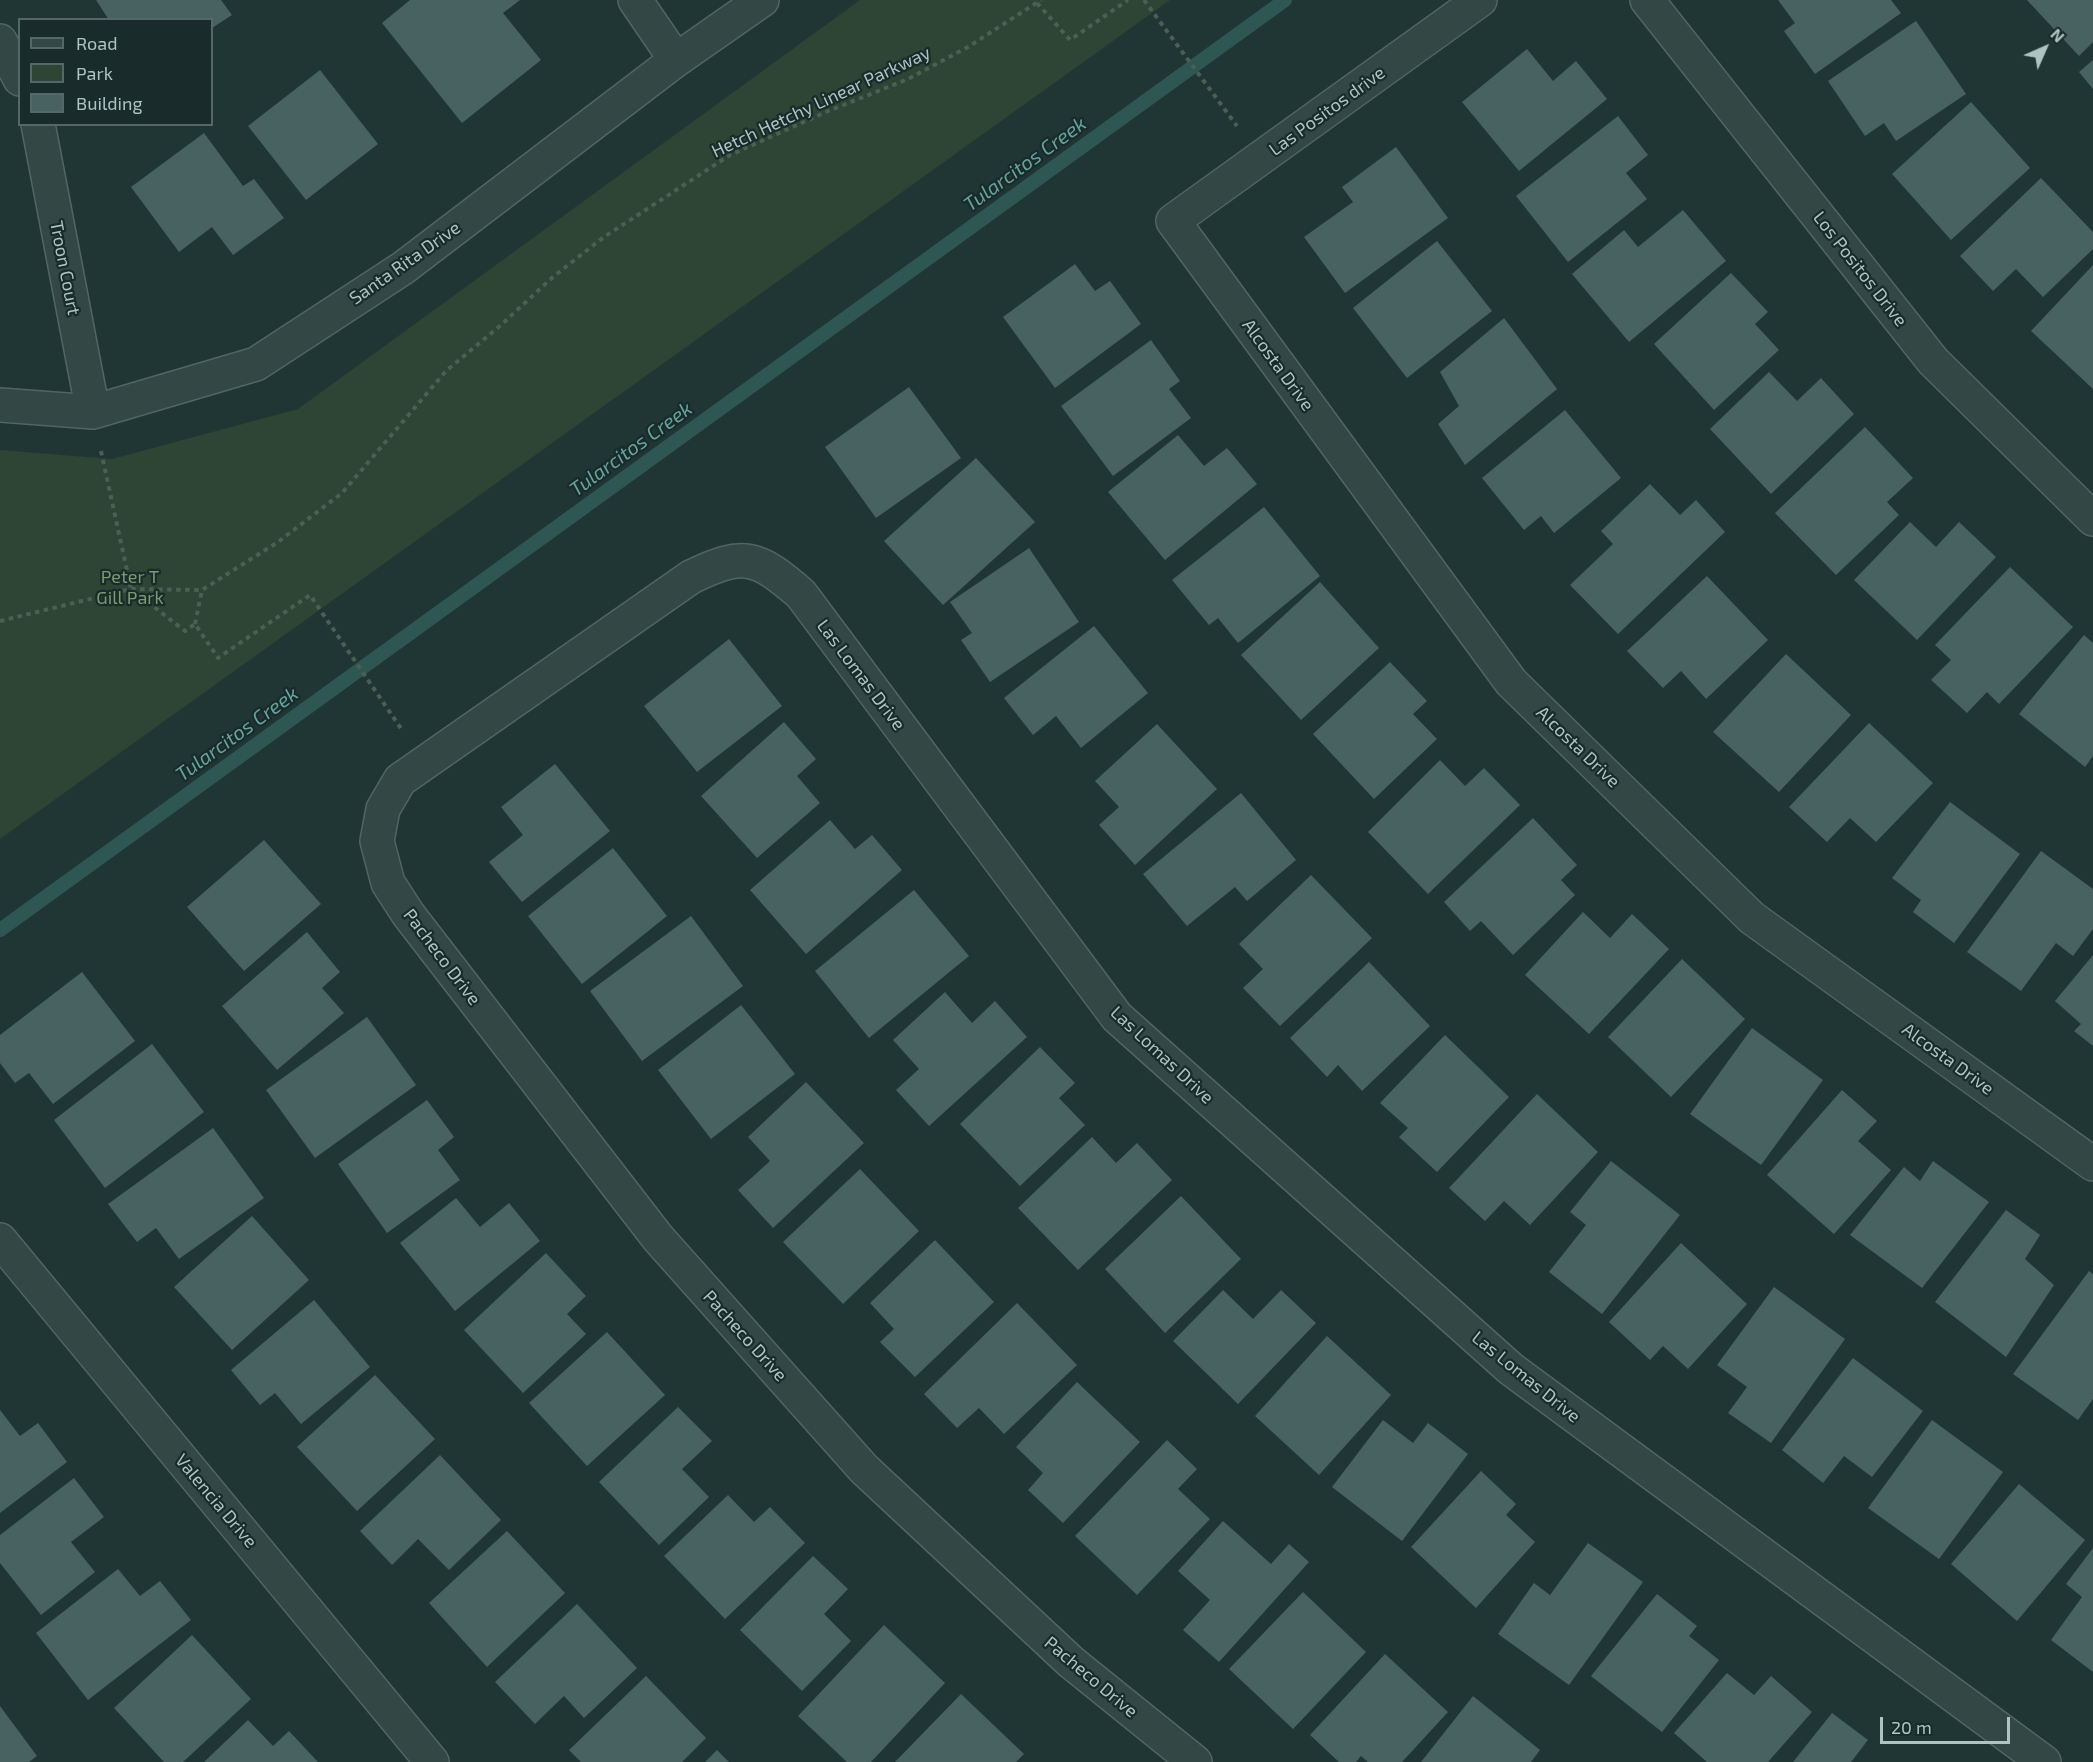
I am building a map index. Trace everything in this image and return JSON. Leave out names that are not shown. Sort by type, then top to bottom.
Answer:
[{"type":"street","points":[[635,0],[676,60]]},
{"type":"street","name":"Santa Rita Drive","points":[[0,405],[93,412],[256,364],[402,268],[676,60],[762,0]]},
{"type":"street","name":"Las Positos drive","points":[[1173,221],[1480,0]]},
{"type":"street","name":"Los Positos Drive","points":[[1647,0],[1933,361],[2093,519]]},
{"type":"street","points":[[0,41],[18,75]]},
{"type":"street","name":"Troon Court","points":[[38,126],[93,412]]},
{"type":"street","name":"Alcosta Drive","points":[[1173,221],[1511,682],[1752,918],[2093,1164]]},
{"type":"street","name":"Las Lomas Drive","points":[[377,841],[383,809],[400,780],[691,577],[719,563],[748,560],[775,571],[801,594],[1117,1017],[1511,1370],[2044,1762]]},
{"type":"street","name":"Pacheco Drive","points":[[377,841],[388,883],[408,914],[658,1238],[864,1469],[1071,1662],[1195,1762]]},
{"type":"street","name":"Valencia Drive","points":[[0,1240],[432,1762]]},
{"type":"path","points":[[1039,1],[1070,40],[1128,0]]},
{"type":"path","points":[[1144,0],[1220,102]]},
{"type":"path","name":"Hetch Hetchy Linear Parkway","points":[[202,590],[278,542],[342,493],[446,371],[555,276],[604,237],[730,155],[826,112],[908,79],[968,47],[1039,1]]},
{"type":"path","points":[[0,621],[131,589],[202,590],[195,624],[185,631],[131,589],[93,412]]},
{"type":"path","points":[[195,624],[218,658],[310,595],[384,704]]},
{"type":"green space","name":"Peter T Gill Park","points":[[860,0],[1170,0],[0,839],[0,450],[112,459],[298,409]]},
{"type":"building","points":[[96,0],[221,0],[232,15],[213,27],[213,18],[108,18]]},
{"type":"building","points":[[410,0],[520,0],[503,13],[541,60],[462,123],[382,23]]},
{"type":"building","points":[[1778,0],[1891,0],[1901,13],[1815,74],[1784,31],[1795,23]]},
{"type":"building","points":[[2027,0],[2093,0],[2093,42],[2079,56]]},
{"type":"building","points":[[1916,21],[1966,94],[1896,141],[1884,123],[1865,136],[1828,81]]},
{"type":"building","points":[[1527,49],[1553,81],[1576,61],[1607,99],[1519,171],[1462,102]]},
{"type":"building","points":[[2093,60],[2093,89],[2079,72]]},
{"type":"building","points":[[320,70],[378,144],[306,200],[248,126]]},
{"type":"building","points":[[1971,102],[2030,168],[1951,240],[1892,174]]},
{"type":"building","points":[[1618,116],[1648,155],[1626,173],[1647,199],[1568,262],[1516,196]]},
{"type":"building","points":[[204,133],[243,186],[254,179],[284,218],[233,255],[212,227],[179,252],[131,187]]},
{"type":"building","points":[[1396,147],[1448,218],[1345,293],[1304,237],[1353,202],[1342,187]]},
{"type":"building","points":[[2041,178],[2093,232],[2093,249],[2043,297],[2016,269],[1993,291],[1960,256]]},
{"type":"building","points":[[1683,210],[1726,261],[1629,342],[1572,274],[1624,230],[1638,247]]},
{"type":"building","points":[[1437,241],[1492,311],[1407,378],[1353,308]]},
{"type":"building","points":[[1075,264],[1095,291],[1110,281],[1141,324],[1055,388],[1003,317]]},
{"type":"building","points":[[2093,265],[2093,389],[2031,331]]},
{"type":"building","points":[[1731,273],[1768,312],[1755,324],[1779,350],[1714,410],[1654,344]]},
{"type":"building","points":[[1504,318],[1557,389],[1465,465],[1438,424],[1459,406],[1440,372]]},
{"type":"building","points":[[1151,340],[1180,381],[1169,389],[1191,418],[1113,476],[1061,406]]},
{"type":"building","points":[[1769,372],[1797,401],[1821,378],[1854,414],[1771,494],[1710,429]]},
{"type":"building","points":[[909,387],[961,458],[876,518],[825,447]]},
{"type":"building","points":[[1565,410],[1621,478],[1554,533],[1541,516],[1524,530],[1482,478]]},
{"type":"building","points":[[1865,427],[1913,478],[1887,502],[1899,515],[1836,575],[1775,513]]},
{"type":"building","points":[[1178,435],[1204,466],[1227,448],[1257,484],[1165,560],[1108,492]]},
{"type":"building","points":[[976,458],[1035,522],[943,605],[884,541]]},
{"type":"building","points":[[1650,484],[1680,515],[1696,500],[1725,532],[1618,634],[1570,585],[1613,544],[1601,531]]},
{"type":"building","points":[[1264,507],[1320,576],[1238,643],[1218,618],[1209,625],[1172,580]]},
{"type":"building","points":[[1910,522],[1936,547],[1959,522],[1996,557],[1917,640],[1854,580]]},
{"type":"building","points":[[1029,548],[1079,622],[990,682],[961,640],[972,633],[950,602]]},
{"type":"building","points":[[2010,567],[2073,627],[1999,704],[1987,692],[1967,713],[1931,680],[1951,660],[1935,645]]},
{"type":"building","points":[[1707,576],[1768,640],[1706,699],[1681,671],[1663,688],[1627,651]]},
{"type":"building","points":[[1320,582],[1379,648],[1301,720],[1241,655]]},
{"type":"building","points":[[1094,626],[1148,693],[1081,748],[1056,716],[1033,735],[1004,698]]},
{"type":"building","points":[[2084,635],[2093,643],[2093,756],[2085,767],[2019,714]]},
{"type":"building","points":[[729,639],[782,706],[697,772],[644,706]]},
{"type":"building","points":[[1786,654],[1851,715],[1779,792],[1713,732]]},
{"type":"building","points":[[1390,662],[1427,701],[1413,714],[1437,739],[1374,799],[1313,734]]},
{"type":"building","points":[[784,722],[816,759],[797,776],[820,803],[757,858],[701,796]]},
{"type":"building","points":[[1869,723],[1933,783],[1876,842],[1850,818],[1827,842],[1789,807]]},
{"type":"building","points":[[1157,724],[1217,789],[1135,865],[1099,825],[1119,807],[1095,781]]},
{"type":"building","points":[[1440,760],[1465,786],[1484,768],[1520,805],[1428,894],[1368,832]]},
{"type":"building","points":[[555,764],[610,831],[522,902],[489,862],[523,835],[501,807]]},
{"type":"building","points":[[1241,793],[1296,860],[1247,901],[1235,887],[1187,926],[1143,874]]},
{"type":"building","points":[[1950,802],[2020,854],[1954,943],[1913,912],[1921,900],[1892,878]]},
{"type":"building","points":[[1533,818],[1577,865],[1561,880],[1575,895],[1513,955],[1481,921],[1470,931],[1444,902]]},
{"type":"building","points":[[830,820],[855,849],[872,835],[902,870],[806,954],[750,890]]},
{"type":"building","points":[[264,840],[321,904],[244,971],[187,907]]},
{"type":"building","points":[[613,848],[667,916],[582,984],[528,916]]},
{"type":"building","points":[[2041,851],[2093,889],[2093,929],[2073,956],[2056,943],[2021,991],[1967,952]]},
{"type":"building","points":[[1311,875],[1372,938],[1280,1026],[1243,988],[1263,969],[1239,944]]},
{"type":"building","points":[[914,890],[969,956],[869,1038],[815,971]]},
{"type":"building","points":[[1583,912],[1610,938],[1632,914],[1669,949],[1589,1034],[1525,975]]},
{"type":"building","points":[[691,916],[743,986],[642,1061],[590,991]]},
{"type":"building","points":[[307,932],[340,972],[322,988],[344,1013],[277,1070],[222,1006]]},
{"type":"building","points":[[2093,955],[2093,1046],[2074,1031],[2081,1024],[2055,1001]]},
{"type":"building","points":[[1682,959],[1745,1019],[1671,1097],[1608,1037]]},
{"type":"building","points":[[1369,962],[1430,1026],[1362,1091],[1338,1065],[1327,1077],[1290,1038]]},
{"type":"building","points":[[82,972],[135,1041],[53,1104],[29,1073],[15,1083],[0,1063],[0,1035]]},
{"type":"building","points":[[945,992],[972,1023],[995,1001],[1027,1037],[929,1126],[896,1090],[919,1069],[893,1040]]},
{"type":"building","points":[[741,1005],[795,1074],[711,1139],[658,1070]]},
{"type":"building","points":[[367,1017],[416,1085],[315,1158],[266,1090]]},
{"type":"building","points":[[1752,1028],[1823,1080],[1761,1165],[1690,1114]]},
{"type":"building","points":[[1445,1035],[1509,1097],[1437,1172],[1399,1137],[1408,1128],[1380,1103]]},
{"type":"building","points":[[152,1044],[204,1112],[105,1188],[54,1120]]},
{"type":"building","points":[[1040,1047],[1075,1083],[1059,1098],[1085,1125],[1020,1186],[960,1124]]},
{"type":"building","points":[[806,1082],[864,1143],[773,1228],[738,1190],[770,1161],[748,1137]]},
{"type":"building","points":[[1842,1090],[1877,1121],[1858,1141],[1891,1170],[1834,1234],[1767,1175]]},
{"type":"building","points":[[1537,1094],[1598,1152],[1530,1225],[1504,1201],[1485,1221],[1449,1188]]},
{"type":"building","points":[[427,1100],[454,1137],[438,1150],[460,1180],[387,1233],[338,1164]]},
{"type":"building","points":[[213,1128],[264,1198],[179,1259],[156,1228],[137,1242],[108,1204]]},
{"type":"building","points":[[1092,1137],[1116,1163],[1137,1143],[1172,1180],[1078,1270],[1018,1208]]},
{"type":"building","points":[[1611,1161],[1680,1215],[1602,1314],[1549,1272],[1586,1225],[1570,1212]]},
{"type":"building","points":[[1933,1161],[1989,1202],[1922,1288],[1850,1235],[1904,1167],[1920,1181]]},
{"type":"building","points":[[860,1169],[919,1231],[843,1304],[783,1242]]},
{"type":"building","points":[[1181,1196],[1241,1259],[1165,1333],[1105,1269]]},
{"type":"building","points":[[456,1198],[480,1227],[509,1203],[540,1241],[455,1311],[400,1243]]},
{"type":"building","points":[[2006,1210],[2040,1235],[2025,1259],[2054,1285],[2006,1357],[1935,1302]]},
{"type":"building","points":[[252,1216],[309,1280],[232,1350],[174,1287]]},
{"type":"building","points":[[935,1240],[994,1302],[915,1377],[880,1342],[894,1329],[870,1303]]},
{"type":"building","points":[[1681,1243],[1747,1304],[1688,1369],[1663,1346],[1650,1360],[1609,1322]]},
{"type":"building","points":[[546,1253],[586,1296],[567,1314],[586,1334],[523,1393],[464,1330]]},
{"type":"building","points":[[2089,1271],[2093,1274],[2093,1399],[2078,1420],[2013,1374]]},
{"type":"building","points":[[1774,1287],[1845,1339],[1771,1443],[1728,1413],[1747,1387],[1717,1365]]},
{"type":"building","points":[[1223,1290],[1253,1319],[1281,1290],[1316,1323],[1238,1404],[1173,1341]]},
{"type":"building","points":[[314,1300],[370,1367],[301,1424],[275,1393],[260,1405],[231,1370]]},
{"type":"building","points":[[1017,1303],[1077,1365],[1004,1434],[979,1408],[957,1428],[924,1394]]},
{"type":"building","points":[[607,1332],[665,1395],[587,1466],[529,1403]]},
{"type":"building","points":[[1327,1336],[1391,1395],[1319,1475],[1255,1416]]},
{"type":"building","points":[[1853,1358],[1923,1411],[1872,1477],[1844,1456],[1823,1483],[1782,1450]]},
{"type":"building","points":[[375,1375],[435,1439],[357,1511],[297,1447]]},
{"type":"building","points":[[1077,1382],[1140,1442],[1063,1523],[1028,1490],[1043,1473],[1016,1447]]},
{"type":"building","points":[[678,1407],[712,1441],[682,1469],[709,1497],[659,1545],[599,1482]]},
{"type":"building","points":[[0,1410],[20,1436],[38,1423],[67,1462],[0,1513]]},
{"type":"building","points":[[1383,1420],[1413,1443],[1428,1423],[1468,1454],[1402,1541],[1332,1487]]},
{"type":"building","points":[[1932,1420],[2003,1472],[1939,1559],[1868,1508]]},
{"type":"building","points":[[1167,1440],[1197,1469],[1178,1489],[1210,1519],[1137,1595],[1075,1536]]},
{"type":"building","points":[[440,1455],[501,1520],[449,1570],[418,1539],[392,1565],[360,1531]]},
{"type":"building","points":[[1481,1471],[1516,1504],[1506,1515],[1535,1542],[1476,1608],[1411,1547]]},
{"type":"building","points":[[74,1478],[104,1517],[71,1542],[95,1572],[41,1615],[0,1563],[0,1535]]},
{"type":"building","points":[[2019,1484],[2085,1540],[2017,1621],[1951,1564]]},
{"type":"building","points":[[728,1495],[754,1522],[770,1507],[805,1543],[725,1619],[664,1556]]},
{"type":"building","points":[[1223,1521],[1271,1564],[1289,1544],[1309,1562],[1219,1662],[1183,1630],[1210,1600],[1178,1571]]},
{"type":"building","points":[[507,1531],[565,1593],[487,1667],[429,1603]]},
{"type":"building","points":[[1588,1543],[1643,1582],[1569,1685],[1498,1634],[1534,1583],[1550,1595]]},
{"type":"building","points":[[2093,1548],[2093,1672],[2051,1640],[2082,1597],[2066,1584]]},
{"type":"building","points":[[813,1556],[848,1589],[824,1614],[851,1641],[802,1691],[740,1630]]},
{"type":"building","points":[[118,1569],[140,1596],[160,1581],[191,1620],[88,1700],[36,1633]]},
{"type":"building","points":[[1303,1592],[1366,1652],[1293,1729],[1229,1669]]},
{"type":"building","points":[[1657,1594],[1697,1626],[1689,1636],[1719,1660],[1662,1732],[1591,1676]]},
{"type":"building","points":[[577,1604],[637,1668],[584,1718],[564,1696],[535,1724],[495,1682]]},
{"type":"building","points":[[884,1625],[945,1683],[871,1762],[847,1762],[798,1716]]},
{"type":"building","points":[[192,1635],[251,1699],[183,1762],[164,1762],[114,1708]]},
{"type":"building","points":[[1385,1654],[1448,1712],[1402,1762],[1368,1762],[1361,1756],[1356,1762],[1339,1762],[1310,1735]]},
{"type":"building","points":[[1727,1673],[1754,1695],[1771,1676],[1812,1712],[1768,1762],[1707,1762],[1674,1733]]},
{"type":"building","points":[[646,1676],[706,1738],[682,1762],[581,1762],[569,1750]]},
{"type":"building","points":[[961,1694],[1024,1754],[1016,1762],[895,1762]]},
{"type":"building","points":[[1473,1696],[1540,1750],[1531,1762],[1421,1762]]},
{"type":"building","points":[[0,1706],[37,1756],[29,1762],[0,1762]]},
{"type":"building","points":[[1832,1713],[1868,1740],[1851,1762],[1793,1762]]},
{"type":"building","points":[[248,1720],[273,1746],[289,1731],[318,1762],[204,1762]]},
{"type":"building","points":[[717,1750],[729,1762],[705,1762]]},
{"type":"waterway","name":"Tularcitos Creek","points":[[0,930],[1285,0]]}]
